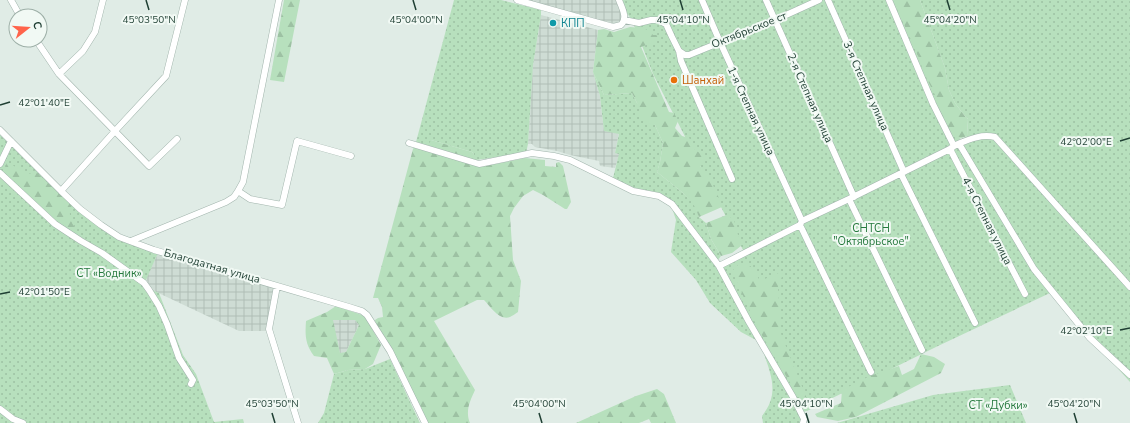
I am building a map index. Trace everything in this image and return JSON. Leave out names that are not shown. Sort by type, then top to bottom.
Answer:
[{"type":"street","points":[[59,74],[83,51],[96,32],[103,0]]},
{"type":"street","points":[[62,191],[166,76],[185,0]]},
{"type":"street","points":[[131,241],[226,202],[234,197],[238,191],[242,182],[251,143],[279,0]]},
{"type":"street","points":[[517,0],[613,27],[621,25],[624,20],[624,13],[619,0]]},
{"type":"street","name":"1-я Степная улица","points":[[702,0],[801,223],[871,372]]},
{"type":"street","name":"2-я Степная улица","points":[[766,0],[852,198],[922,350]]},
{"type":"street","name":"Октябрьское ст","points":[[678,51],[689,55],[775,20],[819,0]]},
{"type":"street","name":"3-я Степная улица","points":[[828,0],[903,173],[975,323]]},
{"type":"street","name":"4-я Степная улица","points":[[889,0],[933,104],[1025,294]]},
{"type":"street","points":[[624,20],[639,23],[659,20],[666,24],[732,179]]},
{"type":"street","points":[[41,48],[59,74],[149,166],[177,139]]},
{"type":"street","name":"Благодатная улица","points":[[0,130],[80,209],[120,237],[147,247],[349,307],[368,315],[390,351],[425,423]]},
{"type":"street","points":[[719,266],[801,223],[903,173],[953,146],[973,138],[989,136],[995,137],[1130,287]]},
{"type":"street","points":[[0,164],[11,141]]},
{"type":"street","points":[[238,191],[250,199],[282,205],[296,141],[351,156]]},
{"type":"street","points":[[409,143],[479,164],[532,153],[554,156],[570,160],[633,190],[659,196],[672,204],[719,266],[748,322],[793,397],[804,419],[803,423]]},
{"type":"street","points":[[953,146],[961,147],[1034,269],[1090,338],[1130,375]]},
{"type":"street","points":[[0,173],[55,224],[102,253],[144,283],[160,306],[179,358],[193,380],[191,384]]},
{"type":"street","points":[[145,235],[144,243],[147,247]]},
{"type":"street","points":[[277,286],[269,329],[298,423]]},
{"type":"street","points":[[0,409],[13,419],[23,423]]},
{"type":"shaded area","points":[[521,0],[617,0],[623,17],[618,25]]},
{"type":"shaded area","points":[[541,15],[598,30],[593,72],[600,96],[604,131],[619,133],[615,153],[620,153],[615,168],[600,166],[599,161],[535,147],[532,144],[528,144],[533,65]]},
{"type":"shaded area","points":[[158,253],[274,287],[266,331],[239,331],[152,290],[146,279]]},
{"type":"shaded area","points":[[332,320],[355,320],[359,325],[346,352],[340,354]]},
{"type":"green space","points":[[284,0],[300,0],[284,82],[270,80]]},
{"type":"green space","points":[[454,0],[501,0],[541,10],[533,65],[528,144],[526,153],[476,160],[470,159],[474,154],[472,152],[431,140],[432,148],[416,142]]},
{"type":"green space","name":"СНТСН \"Октябрьское\"","points":[[621,0],[900,0],[960,140],[967,136],[968,119],[955,103],[949,90],[945,68],[920,0],[1130,0],[1130,382],[1050,293],[804,412],[719,264],[743,250],[653,74],[632,20],[626,12]]},
{"type":"green space","points":[[893,0],[920,0],[945,68],[949,90],[955,103],[968,119],[967,136],[959,139],[951,133],[937,108],[935,95],[923,71],[920,60]]},
{"type":"green space","points":[[630,27],[646,29],[653,35],[657,35],[659,40],[641,47],[669,112],[674,113],[678,121],[675,128],[682,136],[689,138],[695,150],[703,155],[703,161],[700,166],[711,181],[723,207],[699,217],[693,203],[657,172],[663,143],[655,125],[643,121],[632,93],[604,95],[593,72],[598,30],[604,29],[614,32]]},
{"type":"green space","points":[[593,72],[604,95],[632,93],[637,103],[655,125],[663,143],[657,172],[694,203],[699,217],[706,223],[711,239],[721,256],[717,261],[673,203],[633,189],[613,178],[619,154],[615,153],[619,134],[604,131],[600,96]]},
{"type":"green space","name":"СТ «Водник»","points":[[0,135],[70,202],[99,226],[158,253],[146,280],[152,290],[159,293],[183,355],[196,374],[214,422],[243,419],[244,423],[0,423]]},
{"type":"green space","points":[[431,140],[472,152],[474,154],[473,157],[470,159],[432,148],[429,144]]},
{"type":"green space","points":[[414,147],[485,166],[525,158],[545,160],[545,166],[556,167],[556,163],[559,162],[563,166],[571,202],[567,209],[565,209],[533,190],[523,196],[510,216],[513,260],[521,281],[518,312],[510,317],[502,317],[484,300],[477,300],[434,321],[475,390],[468,410],[470,423],[427,423],[376,326],[375,320],[383,317],[382,307],[378,298],[373,298]]},
{"type":"green space","points":[[7,162],[28,174],[36,172],[72,205],[70,214],[75,228],[73,232],[57,221],[4,172]]},
{"type":"green space","points":[[672,208],[717,267],[756,340],[741,332],[710,303],[696,280],[671,252],[676,220]]},
{"type":"green space","points":[[729,214],[734,220],[741,246],[732,253],[721,256],[711,239],[706,223]]},
{"type":"green space","points":[[745,263],[752,268],[760,281],[784,271],[778,287],[781,334],[811,409],[807,411],[757,327],[732,271],[738,265]]},
{"type":"green space","points":[[336,306],[365,316],[381,345],[373,364],[365,369],[348,370],[334,374],[327,358],[314,356],[306,339],[306,321],[327,312]],"holes":[[[333,320],[355,320],[359,325],[346,352],[340,353]]]},
{"type":"green space","points":[[764,354],[791,399],[801,419],[801,423],[763,423],[762,416],[771,401],[772,393],[771,378]]},
{"type":"green space","points":[[921,354],[934,357],[945,364],[941,373],[856,417],[838,421],[817,417],[815,414],[841,403],[842,390],[870,376],[899,366],[902,375],[914,369]]},
{"type":"green space","points":[[390,359],[420,423],[318,423],[324,413],[334,374],[348,370],[365,369]]},
{"type":"green space","name":"СТ «Дубки»","points":[[1010,385],[1026,423],[837,423],[933,395]]},
{"type":"green space","points":[[657,389],[664,394],[676,423],[651,423],[649,419],[639,423],[576,423],[636,396]]},
{"type":"place","name":"КПП","points":[[553,23]]},
{"type":"place","name":"Шанхай","points":[[674,80]]}]
